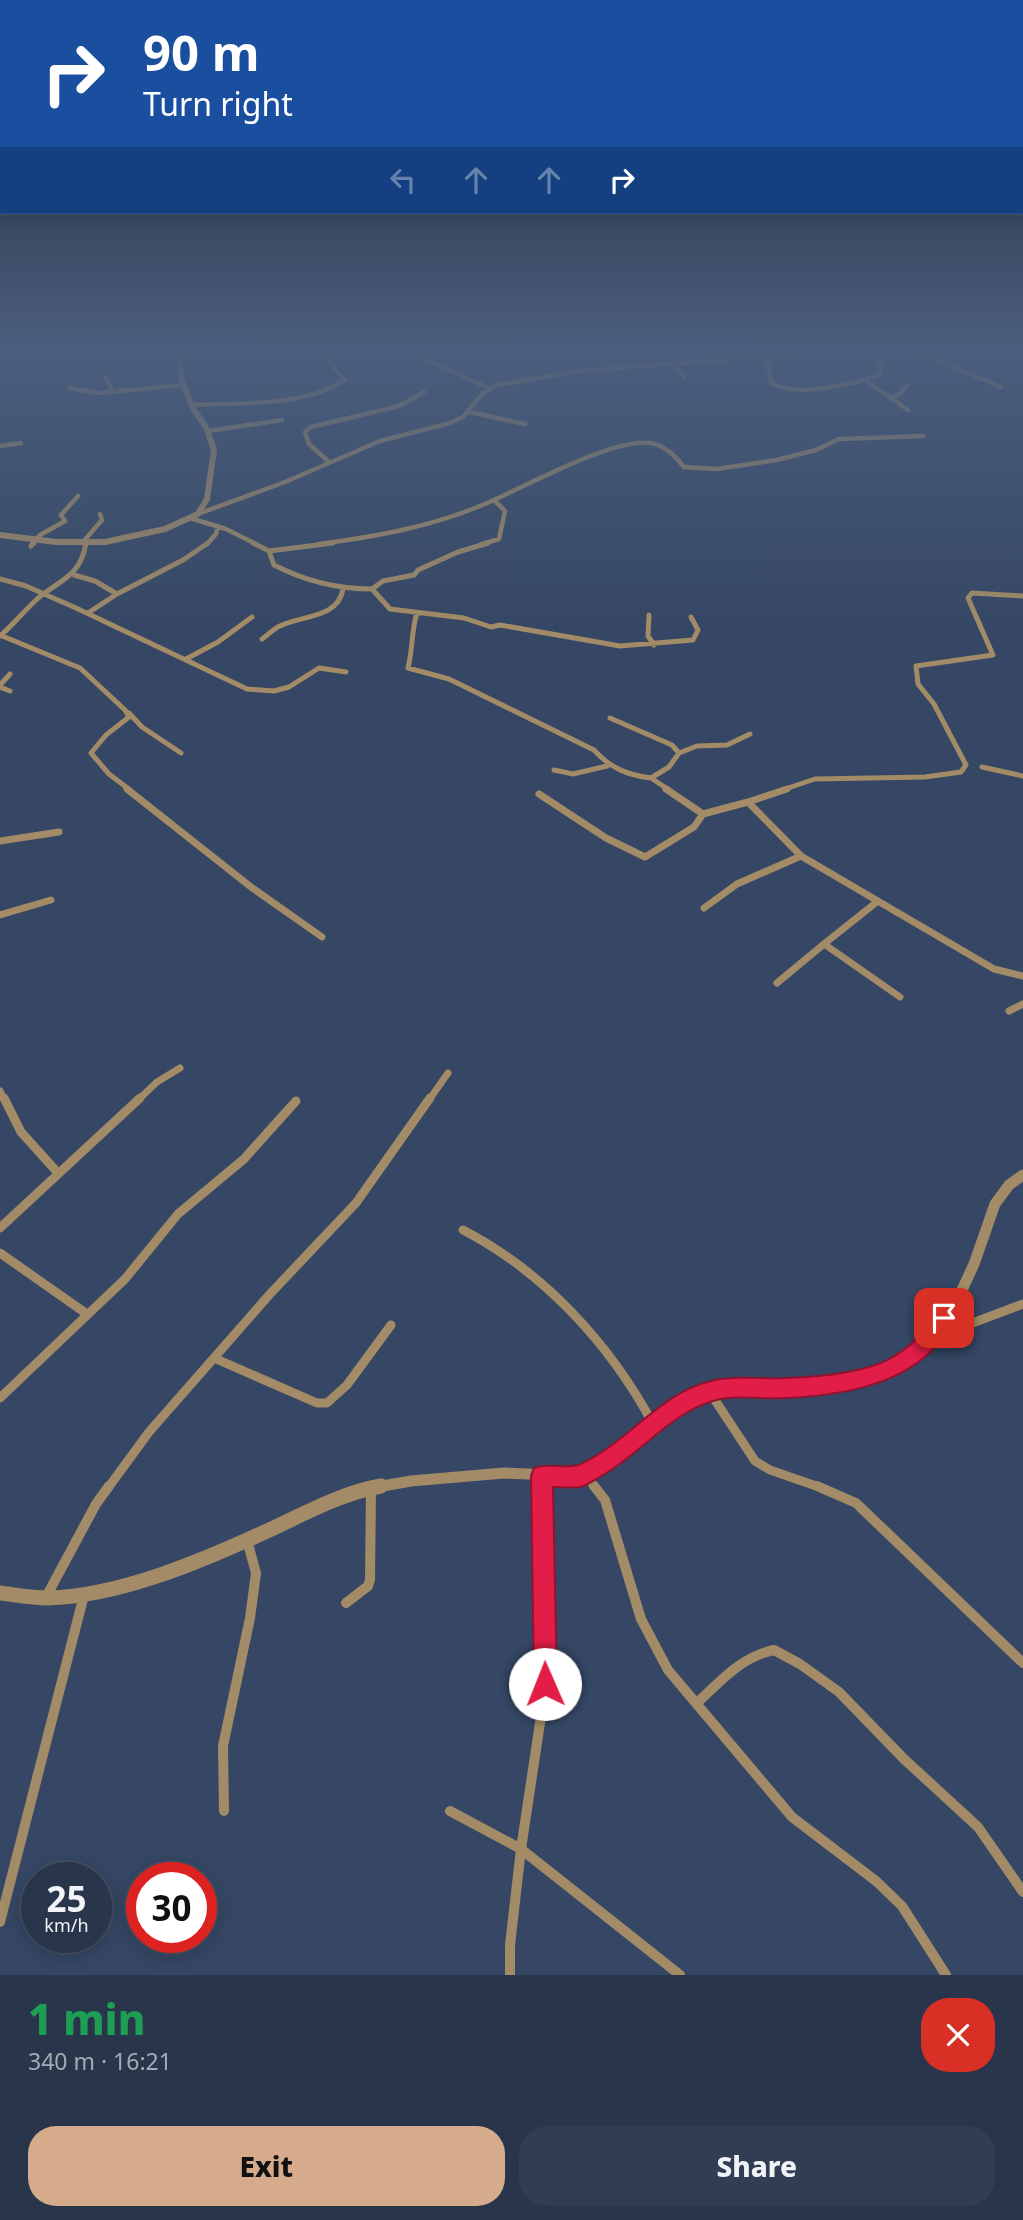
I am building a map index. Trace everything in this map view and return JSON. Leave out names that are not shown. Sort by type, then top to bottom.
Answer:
[{"type":"street","points":[[198,514],[207,499],[214,450],[211,440]]},
{"type":"street","points":[[308,440],[329,462]]},
{"type":"street","points":[[0,535],[33,543],[84,543],[135,537],[285,482],[383,440]]},
{"type":"street","points":[[190,518],[218,526],[269,551],[298,545],[375,537],[494,500],[574,463],[632,444],[651,443],[662,447],[674,454],[684,467],[716,469],[816,450],[837,440]]},
{"type":"street","points":[[0,446],[21,443]]},
{"type":"street","points":[[33,543],[65,521],[61,515],[78,496]]},
{"type":"street","points":[[269,551],[274,565],[291,574],[342,589],[372,589],[383,581],[414,575],[418,570],[458,552],[499,539],[505,511],[494,500]]},
{"type":"street","points":[[100,514],[102,520],[84,543],[84,560],[74,575],[44,595],[0,636],[80,668],[142,727],[181,752]]},
{"type":"street","points":[[88,614],[117,594],[205,546],[216,534],[218,526]]},
{"type":"street","points":[[74,575],[95,581],[117,594]]},
{"type":"street","points":[[0,579],[26,586],[247,689],[274,691],[289,687],[320,668],[346,672]]},
{"type":"street","points":[[262,639],[280,626],[321,615],[335,607],[343,593],[342,589]]},
{"type":"street","points":[[372,589],[390,609],[464,618],[491,627],[500,625],[620,646],[693,640],[698,630],[691,617]]},
{"type":"street","points":[[539,793],[606,838],[645,857],[694,827],[703,814],[815,779],[925,777],[961,772],[966,765],[934,704],[918,684],[916,666],[993,655],[968,598],[972,593],[1023,596]]},
{"type":"street","points":[[417,613],[410,635],[413,647],[408,668],[449,678],[594,750],[607,766],[632,776],[651,778],[703,814]]},
{"type":"street","points":[[649,615],[648,636],[654,645]]},
{"type":"street","points":[[186,659],[218,642],[252,617]]},
{"type":"street","points":[[10,674],[0,686],[10,691]]},
{"type":"street","points":[[125,710],[129,717],[106,735],[91,752],[109,774],[177,830],[322,937]]},
{"type":"street","points":[[610,718],[672,745],[679,753]]},
{"type":"street","points":[[651,778],[669,767],[679,753],[697,746],[727,745],[750,734]]},
{"type":"street","points":[[554,770],[573,774],[607,766]]},
{"type":"street","points":[[982,767],[1023,776]]},
{"type":"street","points":[[748,802],[801,856],[994,969],[1023,976]]},
{"type":"street","points":[[0,841],[59,832]]},
{"type":"street","points":[[704,908],[718,895],[801,856]]},
{"type":"street","points":[[0,915],[51,900]]},
{"type":"street","points":[[777,983],[878,901]]},
{"type":"street","points":[[824,944],[900,997]]},
{"type":"street","points":[[1009,1011],[1023,1004]]},
{"type":"street","points":[[0,1228],[157,1082],[180,1068]]},
{"type":"street","points":[[46,1598],[96,1504],[149,1432],[356,1203],[448,1073]]},
{"type":"street","points":[[0,1091],[21,1132],[58,1174]]},
{"type":"street","points":[[0,1398],[125,1279],[178,1214],[244,1159],[296,1101]]},
{"type":"street","points":[[922,1348],[956,1303],[974,1264],[995,1204],[1009,1185],[1023,1175]]},
{"type":"street","points":[[463,1230],[501,1251],[573,1314],[642,1399],[653,1424]]},
{"type":"street","points":[[0,1252],[87,1314]]},
{"type":"street","points":[[580,1476],[609,1460],[674,1409],[709,1391],[738,1387],[785,1388],[830,1384],[886,1372],[922,1348],[975,1322],[1023,1304]]},
{"type":"street","points":[[214,1358],[317,1403],[327,1403],[347,1384],[391,1325]]},
{"type":"street","points":[[709,1391],[755,1461],[770,1470],[839,1494],[856,1503],[905,1553],[1023,1663]]},
{"type":"street","points":[[0,1593],[46,1598],[84,1595],[151,1577],[247,1540],[337,1499],[371,1488],[411,1481],[505,1473],[588,1478],[605,1500],[641,1619],[668,1670],[698,1702],[792,1817],[876,1881],[902,1906],[946,1975]]},
{"type":"street","points":[[510,1975],[510,1945],[521,1849],[545,1684],[542,1476]]},
{"type":"street","points":[[346,1603],[368,1586],[370,1580],[371,1488]]},
{"type":"street","points":[[224,1811],[223,1746],[250,1618],[256,1573],[247,1540]]},
{"type":"street","points":[[0,1922],[84,1595]]},
{"type":"street","points":[[698,1702],[740,1663],[755,1654],[774,1650],[800,1664],[839,1692],[904,1759],[978,1827],[1023,1892]]},
{"type":"street","points":[[450,1811],[521,1849],[680,1975]]},
{"type":"route","points":[[545,1684],[542,1476],[580,1476],[609,1460],[674,1409],[709,1391],[738,1387],[785,1388],[830,1384],[886,1372],[922,1348],[944,1318]]}]
